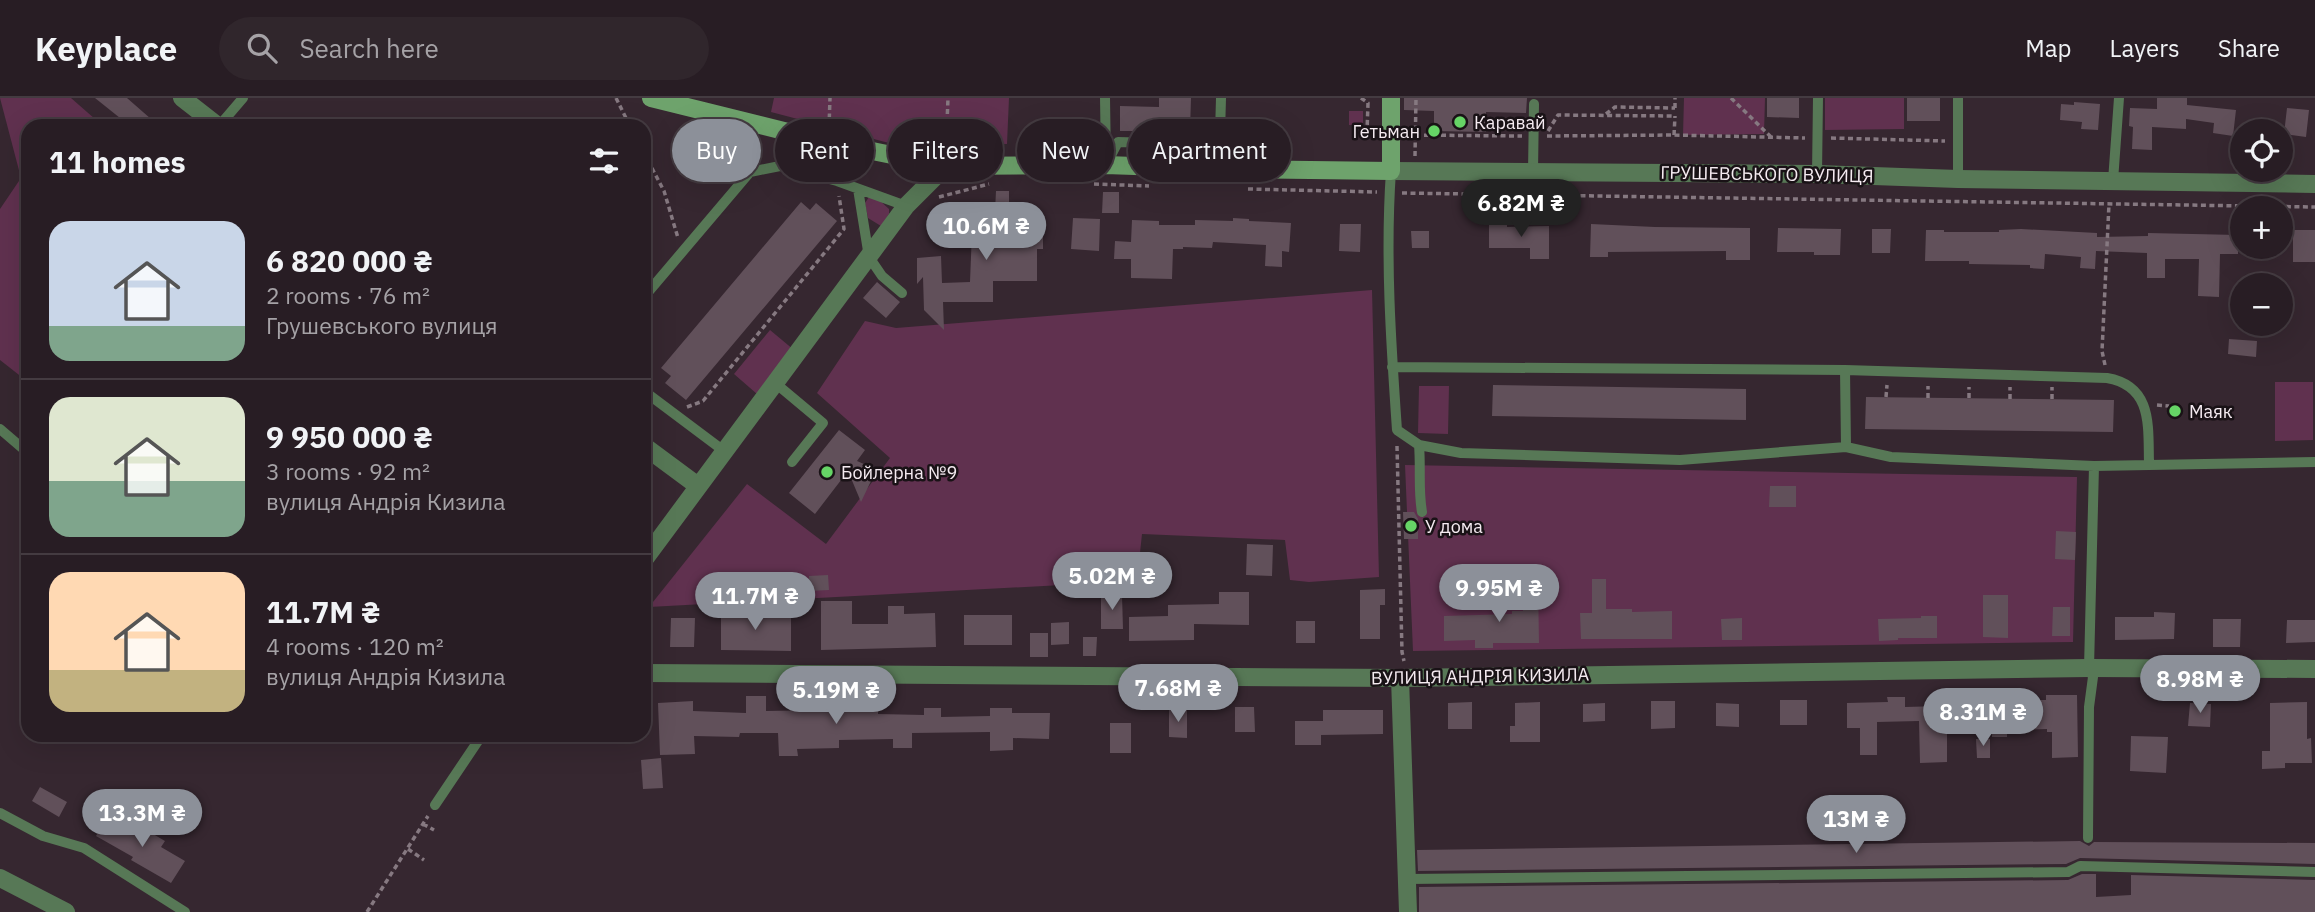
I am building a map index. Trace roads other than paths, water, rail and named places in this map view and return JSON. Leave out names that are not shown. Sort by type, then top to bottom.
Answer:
[{"type":"main road","name":"ГРУШЕВСЬКОГО ВУЛИЦЯ","points":[[651,98],[888,154]]},
{"type":"main road","points":[[1391,98],[1391,171]]},
{"type":"main road","name":"ГРУШЕВСЬКОГО ВУЛИЦЯ","points":[[1291,170],[1391,171]]},
{"type":"street","points":[[182,98],[210,119]]},
{"type":"street","name":"ГРУШЕВСЬКОГО ВУЛИЦЯ","points":[[1391,171],[1817,174],[1958,179],[2315,184]]},
{"type":"street","points":[[651,550],[906,206],[930,182]]},
{"type":"street","points":[[651,451],[698,486]]},
{"type":"street","name":"ВУЛИЦЯ АНДРІЯ КИЗИЛА","points":[[651,673],[1400,678],[2090,668],[2315,670]]},
{"type":"street","points":[[1400,678],[1408,912]]},
{"type":"street","points":[[0,878],[66,912]]},
{"type":"lane","points":[[225,119],[243,98]]},
{"type":"lane","points":[[1105,98],[1105,119]]},
{"type":"lane","points":[[1220,119],[1221,98]]},
{"type":"lane","points":[[1817,174],[1818,98]]},
{"type":"lane","points":[[1958,98],[1958,179]]},
{"type":"lane","points":[[2113,181],[2119,98]]},
{"type":"lane","points":[[1533,172],[1534,104]]},
{"type":"lane","points":[[651,289],[750,172],[780,166],[837,181],[906,206]]},
{"type":"lane","points":[[1391,171],[1388,207],[1392,367],[1397,430],[1419,444],[1461,453],[1680,460],[1846,447],[1891,457],[2094,466],[2315,462]]},
{"type":"lane","points":[[858,190],[869,257],[882,276],[902,293]]},
{"type":"lane","points":[[1392,367],[1845,370],[2107,378],[2122,380],[2134,388],[2143,405],[2148,423],[2148,464]]},
{"type":"lane","points":[[1845,370],[1846,447]]},
{"type":"lane","points":[[775,383],[823,423],[792,462]]},
{"type":"lane","points":[[651,396],[724,451]]},
{"type":"lane","points":[[0,429],[21,447]]},
{"type":"lane","points":[[1419,444],[1418,491],[1422,512]]},
{"type":"lane","points":[[2088,838],[2089,708],[2093,677],[2090,668],[2094,466]]},
{"type":"lane","points":[[435,805],[478,742]]},
{"type":"lane","points":[[0,813],[43,836],[84,848],[186,912]]},
{"type":"lane","points":[[1407,879],[2068,872],[2080,866],[2315,872]]},
{"type":"place","name":"Каравай","points":[[1460,122]]},
{"type":"place","name":"Гетьман","points":[[1434,131]]},
{"type":"place","name":"Маяк","points":[[2175,411]]},
{"type":"place","name":"Бойлерна №9","points":[[827,472]]},
{"type":"place","name":"У дома","points":[[1411,526]]}]
